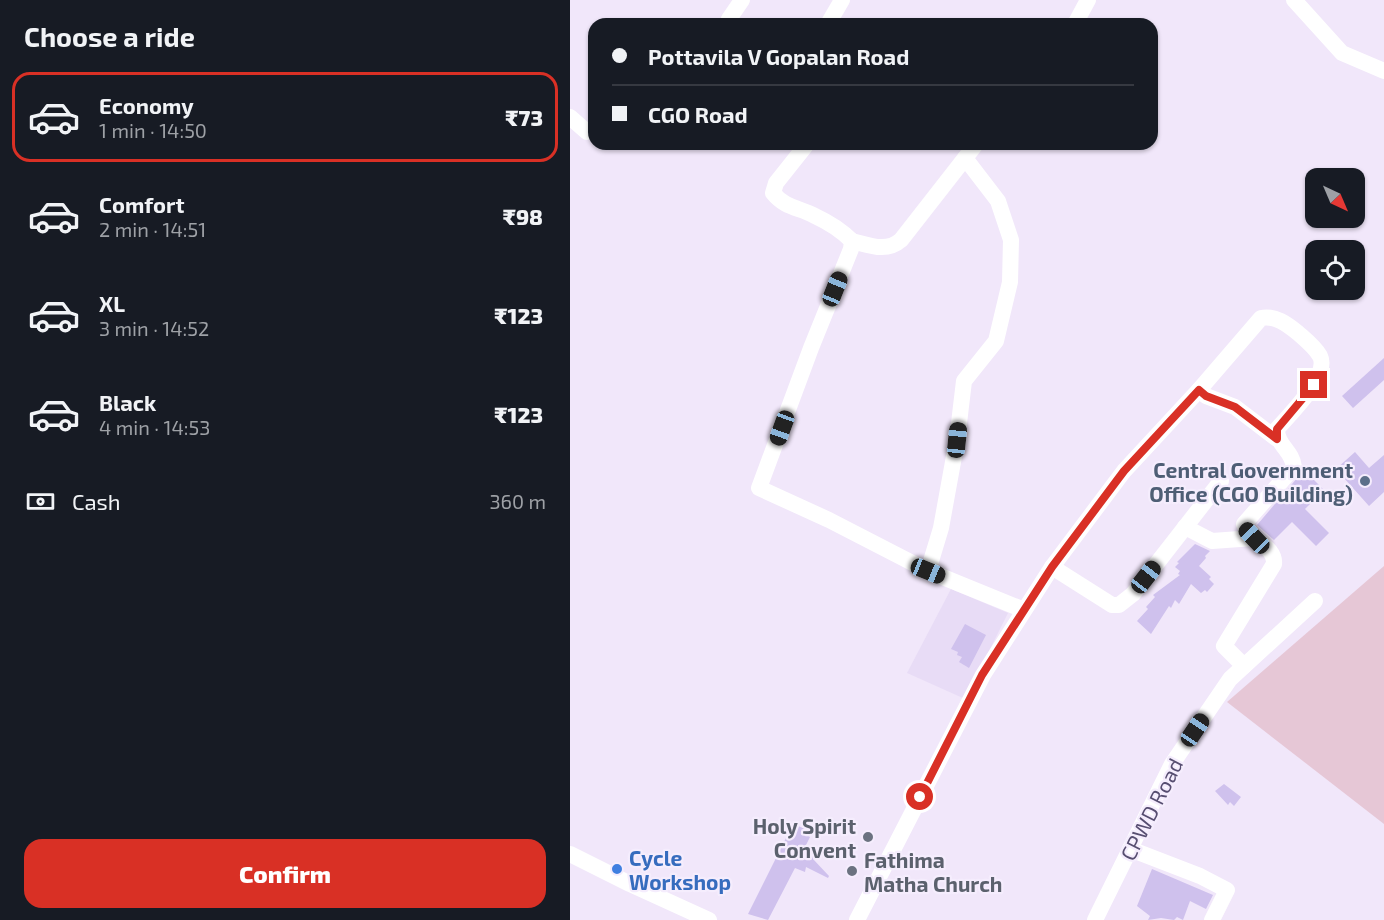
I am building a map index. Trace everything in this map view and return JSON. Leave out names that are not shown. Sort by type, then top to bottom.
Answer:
[{"type":"street","points":[[730,18],[742,0]]},
{"type":"street","points":[[832,18],[842,0]]},
{"type":"street","points":[[1079,18],[1088,0]]},
{"type":"street","points":[[1294,0],[1342,53],[1384,71]]},
{"type":"street","points":[[570,117],[587,132]]},
{"type":"street","points":[[802,150],[776,183],[773,193],[781,203],[814,215],[852,241],[882,248],[895,245],[901,240],[971,150]]},
{"type":"street","points":[[928,571],[941,528],[957,440],[964,381],[996,341],[1010,282],[1011,240],[998,201],[965,158]]},
{"type":"street","points":[[852,241],[851,249],[759,488],[829,520],[928,571],[1024,610]]},
{"type":"street","points":[[856,920],[982,675],[1052,567],[1124,471],[1199,390],[1261,318],[1270,316],[1288,325],[1309,342],[1322,358],[1321,373],[1314,385],[1277,429],[1277,439]]},
{"type":"street","points":[[1199,390],[1206,396],[1235,407],[1277,439],[1293,460],[1294,467],[1244,524],[1245,530],[1275,558],[1274,564],[1224,646],[1244,666]]},
{"type":"street","points":[[1052,567],[1112,605],[1119,606],[1132,594],[1221,481]]},
{"type":"street","points":[[1185,527],[1212,541],[1254,538]]},
{"type":"street","name":"CPWD Road","points":[[1095,920],[1172,764],[1230,679],[1315,601]]},
{"type":"street","points":[[1130,849],[1200,876],[1227,890],[1212,920]]},
{"type":"street","points":[[570,854],[709,920]]},
{"type":"shaded area","points":[[1384,566],[1384,824],[1227,702]]},
{"type":"shaded area","points":[[951,589],[1008,613],[965,699],[907,673]]},
{"type":"building","name":"Central Government Office (CGO Building)","points":[[1384,358],[1384,380],[1353,408],[1342,396]]},
{"type":"building","name":"Central Government Office (CGO Building)","points":[[1355,452],[1369,468],[1384,455],[1384,492],[1369,506],[1336,469]]},
{"type":"building","points":[[1304,470],[1324,490],[1305,509],[1329,533],[1316,546],[1292,522],[1274,540],[1257,525]]},
{"type":"building","points":[[1195,544],[1210,551],[1199,566],[1211,577],[1209,579],[1214,584],[1207,592],[1205,590],[1201,593],[1191,584],[1179,604],[1175,600],[1171,608],[1169,606],[1151,634],[1137,621],[1148,609],[1146,607],[1155,597],[1153,595],[1180,575],[1178,574],[1180,571],[1175,567],[1179,563],[1177,562]]},
{"type":"building","points":[[965,624],[986,635],[969,668],[959,662],[962,657],[951,649]]},
{"type":"building","points":[[1224,784],[1241,797],[1234,806],[1230,802],[1228,805],[1215,791]]},
{"type":"building","points":[[793,824],[808,830],[806,834],[810,837],[804,849],[816,854],[813,859],[829,876],[828,878],[806,867],[805,872],[795,868],[768,920],[748,914],[786,838],[789,840]]},
{"type":"building","points":[[1152,869],[1213,895],[1206,909],[1190,901],[1183,920],[1177,917],[1174,920],[1161,918],[1148,920],[1150,916],[1137,906]]},
{"type":"place","name":"Central Government Office (CGO Building)","points":[[1365,481]]},
{"type":"place","name":"Holy Spirit Convent","points":[[868,837]]},
{"type":"place","name":"Cycle Workshop","points":[[617,869]]},
{"type":"place","name":"Fathima Matha Church","points":[[852,871]]},
{"type":"route","points":[[920,797],[982,675],[1052,567],[1124,471],[1199,390],[1206,396],[1235,407],[1277,439],[1277,429],[1314,385]]}]
